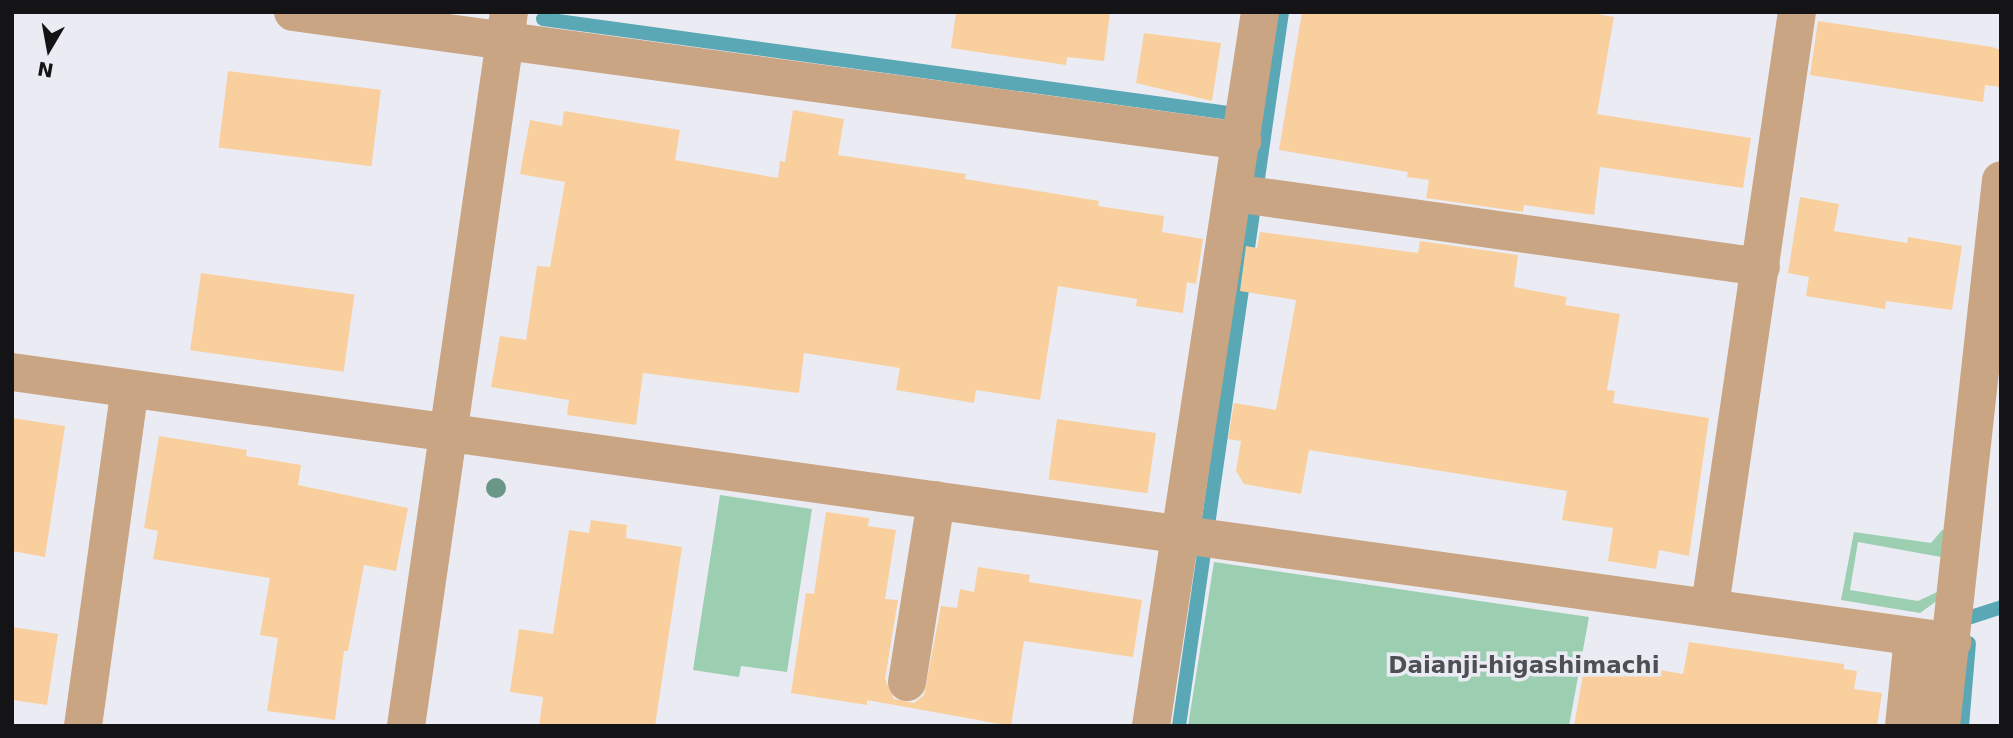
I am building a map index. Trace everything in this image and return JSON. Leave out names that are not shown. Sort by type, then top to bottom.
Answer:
[{"type":"street","points":[[293,12],[507,27],[1245,123]]},
{"type":"street","points":[[1151,726],[1199,535],[1248,195],[1245,123],[1259,12]]},
{"type":"street","points":[[1710,606],[1797,12]]},
{"type":"street","points":[[406,726],[507,27]]},
{"type":"street","points":[[1941,726],[1989,378],[2001,180]]},
{"type":"street","points":[[1248,195],[1761,267]]},
{"type":"street","points":[[12,372],[1710,606],[1952,642]]},
{"type":"street","points":[[83,726],[130,389]]},
{"type":"street","points":[[907,682],[936,500]]},
{"type":"street","points":[[1904,726],[1913,637]]},
{"type":"green space","points":[[720,495],[812,509],[787,672],[741,666],[739,677],[693,670]]},
{"type":"green space","points":[[1942,530],[1951,530],[1945,595],[1920,613],[1841,600],[1854,532],[1931,543]],"holes":[[[1858,542],[1941,557],[1937,592],[1918,601],[1850,590]]]},
{"type":"green space","points":[[1214,562],[1589,617],[1569,726],[1188,726]]},
{"type":"building","points":[[956,12],[1110,12],[1104,61],[1067,57],[1066,65],[951,48]]},
{"type":"building","points":[[1302,12],[1586,12],[1614,17],[1597,114],[1751,138],[1743,188],[1600,167],[1594,215],[1524,205],[1523,212],[1426,198],[1429,180],[1407,177],[1408,172],[1279,150]]},
{"type":"building","points":[[1818,21],[2001,50],[2001,87],[1985,85],[1983,102],[1810,75]]},
{"type":"building","points":[[1144,33],[1221,43],[1212,101],[1136,83]]},
{"type":"building","points":[[228,71],[381,90],[371,166],[219,147]]},
{"type":"building","points":[[793,110],[844,119],[838,155],[966,174],[965,179],[1099,201],[1098,206],[1164,216],[1162,232],[1203,239],[1196,284],[1187,282],[1183,313],[1136,306],[1137,299],[1058,286],[1040,400],[976,390],[974,403],[896,390],[900,368],[804,353],[799,393],[643,373],[636,425],[567,415],[569,400],[491,387],[500,336],[526,340],[537,266],[550,267],[565,182],[520,174],[530,120],[562,126],[564,111],[680,130],[675,160],[778,178],[780,161],[785,162]]},
{"type":"building","points":[[1800,197],[1839,204],[1834,231],[1907,243],[1908,237],[1962,246],[1952,310],[1886,301],[1885,309],[1806,296],[1809,277],[1788,273]]},
{"type":"building","points":[[1260,232],[1418,253],[1420,241],[1518,255],[1514,287],[1567,297],[1565,305],[1620,314],[1607,390],[1615,391],[1613,403],[1709,418],[1689,556],[1659,550],[1656,569],[1608,561],[1613,528],[1562,520],[1567,491],[1309,450],[1301,494],[1244,484],[1236,471],[1241,441],[1228,439],[1234,403],[1276,410],[1296,300],[1240,291],[1246,246],[1257,248]]},
{"type":"building","points":[[201,273],[354,295],[344,372],[190,350]]},
{"type":"building","points":[[12,418],[65,426],[45,557],[12,551]]},
{"type":"building","points":[[1057,419],[1156,433],[1148,493],[1049,479]]},
{"type":"building","points":[[159,436],[247,450],[246,456],[301,465],[298,485],[408,508],[396,571],[364,565],[348,651],[344,651],[335,720],[267,711],[278,638],[260,635],[270,578],[153,559],[158,531],[144,528]]},
{"type":"building","points":[[826,512],[869,518],[868,526],[896,530],[885,599],[898,600],[885,679],[894,699],[914,703],[924,695],[941,606],[957,608],[960,589],[974,592],[978,567],[1030,575],[1029,582],[1142,600],[1133,657],[1024,641],[1011,726],[867,700],[867,705],[791,693],[806,593],[814,594]]},
{"type":"building","points":[[591,520],[627,525],[626,538],[682,547],[655,726],[539,726],[543,697],[510,692],[519,629],[553,634],[569,530],[589,533]]},
{"type":"building","points":[[12,627],[58,634],[47,705],[12,700]]},
{"type":"building","points":[[1689,642],[1844,664],[1844,669],[1857,671],[1854,689],[1882,693],[1877,726],[1574,726],[1586,657],[1683,674]]},
{"type":"waterway","points":[[1179,726],[1282,12]]},
{"type":"waterway","points":[[543,19],[1266,118]]},
{"type":"waterway","points":[[1971,617],[2001,607]]},
{"type":"waterway","points":[[1962,726],[1969,643]]},
{"type":"district","name":"Daianji-higashimachi","points":[[1524,665]]}]
